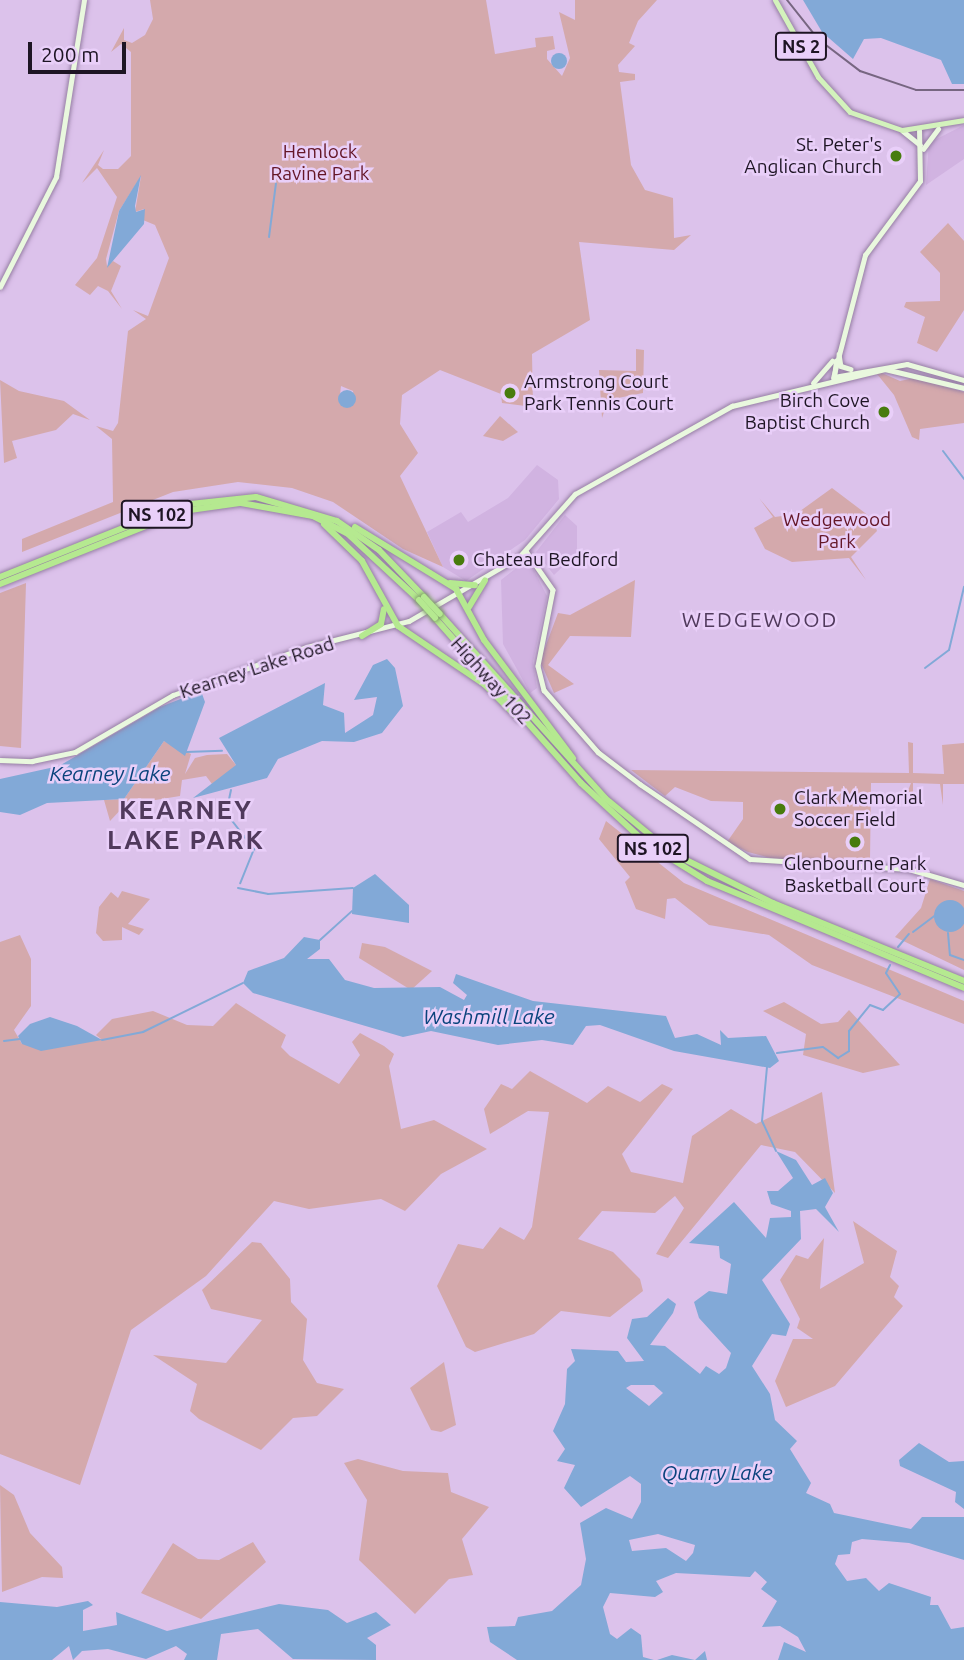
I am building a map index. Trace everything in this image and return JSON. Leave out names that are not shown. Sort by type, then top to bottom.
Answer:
[{"type":"highway","name":"Highway 102","points":[[0,577],[196,501],[256,497],[321,512],[379,550],[571,772],[635,835],[707,881],[964,988]]},
{"type":"highway","name":"Highway 102","points":[[0,584],[197,507],[241,503],[300,513],[366,545],[421,598]]},
{"type":"highway","points":[[321,512],[448,582],[459,593],[497,659],[593,785]]},
{"type":"highway","points":[[300,513],[352,547],[398,626],[485,685],[571,772]]},
{"type":"highway","points":[[468,609],[485,580]]},
{"type":"highway","points":[[448,582],[475,585]]},
{"type":"highway","points":[[362,636],[382,624],[383,603]]},
{"type":"highway","name":"Highway 102","points":[[437,616],[593,785],[640,830],[712,876],[964,981]]},
{"type":"main road","points":[[0,287],[56,177],[84,0]]},
{"type":"main road","name":"NS 2","points":[[775,0],[836,101],[865,121],[902,130],[919,131],[964,120]]},
{"type":"main road","points":[[833,378],[838,350],[865,254],[919,186],[926,138],[938,128]]},
{"type":"main road","points":[[902,130],[921,147]]},
{"type":"main road","points":[[919,131],[922,157]]},
{"type":"main road","points":[[838,350],[841,366],[855,369]]},
{"type":"main road","points":[[813,384],[838,350]]},
{"type":"main road","points":[[833,378],[855,369],[906,364],[964,380]]},
{"type":"main road","points":[[833,378],[885,369],[964,388]]},
{"type":"main road","name":"Kearney Lake Road","points":[[0,760],[32,761],[75,752],[173,695],[307,647],[398,626],[485,580],[526,551],[566,501],[600,478],[728,408],[833,378]]},
{"type":"main road","points":[[526,551],[553,590],[538,666],[544,690],[598,752],[750,859],[909,869],[964,885]]},
{"type":"shaded area","points":[[964,125],[964,159],[926,185],[929,143]]},
{"type":"shaded area","points":[[537,465],[558,480],[559,499],[525,540],[466,581],[443,567],[427,532],[461,512],[468,522],[508,498]]},
{"type":"shaded area","points":[[565,515],[577,526],[577,553],[554,575],[536,552]]},
{"type":"shaded area","points":[[528,559],[547,596],[533,662],[537,688],[530,693],[503,644],[501,580]]},
{"type":"green space","name":"Hemlock Ravine Park","points":[[150,0],[486,0],[495,54],[536,47],[535,38],[553,36],[555,49],[547,51],[547,59],[562,76],[570,58],[559,12],[575,20],[575,0],[657,0],[638,21],[629,43],[635,46],[618,65],[619,72],[635,74],[635,80],[620,82],[631,165],[645,190],[673,198],[674,238],[691,235],[674,250],[579,242],[590,320],[532,354],[533,407],[502,403],[501,394],[440,370],[402,395],[400,424],[418,453],[400,476],[443,567],[403,549],[333,502],[292,488],[238,482],[173,492],[22,552],[22,539],[113,502],[112,439],[96,426],[113,431],[118,423],[128,331],[146,319],[133,310],[148,316],[169,258],[155,225],[143,220],[144,209],[135,212],[141,176],[119,211],[106,259],[107,266],[113,261],[121,266],[111,291],[122,309],[108,291],[98,286],[90,295],[75,285],[97,258],[117,197],[97,168],[82,183],[104,150],[98,165],[103,169],[118,169],[131,156],[131,52],[121,44],[111,52],[124,28],[124,40],[132,43],[145,35],[153,19]],"holes":[[[341,386],[353,391],[354,399],[339,403]]]},
{"type":"green space","points":[[948,223],[964,241],[964,310],[937,352],[917,343],[925,317],[904,307],[906,302],[940,301],[940,273],[920,252]]},
{"type":"green space","points":[[636,349],[644,350],[643,393],[608,400],[602,418],[599,370],[636,371]]},
{"type":"green space","points":[[873,369],[900,381],[914,378],[964,392],[964,423],[920,429],[919,440],[912,437],[894,395]]},
{"type":"green space","points":[[0,380],[19,391],[64,401],[90,420],[73,414],[56,430],[12,441],[17,458],[4,463]]},
{"type":"green space","points":[[500,416],[518,432],[503,441],[483,436]]},
{"type":"green space","name":"Wedgewood Park","points":[[832,488],[873,519],[877,531],[851,557],[866,580],[849,558],[792,562],[765,549],[754,528],[773,517],[759,498],[775,517],[796,514]]},
{"type":"green space","points":[[635,580],[631,637],[570,636],[548,665],[574,684],[554,693],[540,661],[558,613],[570,615]]},
{"type":"green space","points":[[26,583],[21,748],[0,746],[0,593]]},
{"type":"green space","points":[[164,741],[191,754],[185,774],[195,758],[227,754],[236,765],[232,775],[212,784],[206,776],[182,780],[180,796],[125,805],[110,821],[104,800],[124,799]]},
{"type":"green space","points":[[908,742],[913,743],[913,773],[944,774],[942,745],[964,743],[964,784],[943,784],[943,805],[940,784],[913,783],[913,793],[904,801],[911,783],[871,783],[870,861],[778,860],[748,852],[727,842],[743,819],[743,802],[711,801],[675,787],[665,796],[631,770],[909,773]]},
{"type":"green space","points":[[606,821],[684,883],[964,1001],[964,1024],[812,965],[769,935],[709,925],[675,898],[667,899],[665,919],[636,909],[625,882],[630,877],[599,839]]},
{"type":"green space","points":[[930,879],[964,891],[964,970],[895,937],[921,908]]},
{"type":"green space","points":[[122,891],[150,899],[128,924],[144,929],[139,935],[122,927],[122,940],[103,941],[96,933],[99,907],[111,892],[118,898]]},
{"type":"green space","points":[[20,935],[31,959],[31,1006],[14,1030],[22,1044],[101,1039],[96,1035],[112,1019],[153,1011],[187,1025],[213,1026],[236,1003],[286,1035],[281,1047],[290,1056],[339,1084],[360,1055],[352,1042],[360,1033],[384,1046],[394,1054],[389,1066],[401,1129],[434,1120],[487,1149],[441,1174],[405,1211],[381,1199],[309,1209],[274,1201],[206,1276],[131,1330],[80,1485],[0,1454],[0,942]]},
{"type":"green space","points":[[362,943],[385,947],[432,971],[411,990],[359,958]]},
{"type":"green space","points":[[784,1002],[821,1024],[838,1022],[849,1010],[900,1065],[863,1073],[803,1055],[806,1034],[763,1011]]},
{"type":"green space","points":[[530,1071],[587,1103],[608,1086],[640,1102],[662,1084],[673,1089],[622,1154],[631,1172],[683,1183],[692,1136],[731,1109],[756,1124],[822,1092],[835,1193],[795,1152],[761,1145],[668,1258],[656,1254],[684,1208],[675,1196],[655,1213],[602,1211],[578,1239],[613,1252],[640,1279],[643,1291],[610,1317],[561,1311],[534,1334],[475,1352],[466,1347],[437,1286],[458,1244],[483,1249],[500,1227],[524,1240],[532,1227],[549,1112],[528,1111],[490,1134],[484,1109],[501,1084],[512,1089]]},
{"type":"green space","points":[[853,1221],[897,1251],[890,1277],[899,1286],[894,1297],[903,1306],[835,1386],[786,1407],[775,1381],[793,1339],[813,1339],[797,1328],[800,1319],[780,1280],[796,1255],[808,1259],[824,1238],[820,1289],[864,1263]]},
{"type":"green space","points":[[252,1242],[261,1243],[290,1279],[291,1302],[307,1319],[303,1360],[317,1383],[344,1389],[317,1416],[293,1418],[261,1450],[199,1419],[190,1411],[197,1384],[153,1355],[226,1363],[262,1320],[211,1309],[202,1290]]},
{"type":"green space","points":[[444,1362],[456,1425],[441,1432],[431,1430],[410,1388]]},
{"type":"green space","points":[[358,1459],[403,1471],[448,1473],[451,1492],[489,1507],[462,1539],[473,1575],[449,1579],[415,1614],[359,1560],[367,1500],[344,1463]]},
{"type":"green space","points":[[0,1485],[14,1495],[30,1533],[62,1567],[63,1578],[42,1577],[2,1592]]},
{"type":"green space","points":[[253,1542],[266,1562],[201,1619],[141,1593],[173,1543],[198,1559],[219,1560]]},
{"type":"water","points":[[803,0],[964,0],[964,84],[952,84],[941,60],[881,38],[864,39],[853,59],[822,32]]},
{"type":"water","points":[[556,53],[562,53],[567,61],[565,67],[556,69],[551,64],[551,58]]},
{"type":"water","points":[[141,175],[135,206],[136,212],[145,209],[144,224],[107,268],[119,211]]},
{"type":"water","points":[[343,390],[351,390],[356,399],[354,406],[343,408],[338,403],[338,395]]},
{"type":"water","points":[[387,659],[395,668],[403,706],[382,733],[354,742],[322,741],[278,759],[267,778],[193,798],[236,765],[219,738],[325,683],[323,705],[344,713],[345,733],[373,715],[377,697],[354,700],[373,665]]},
{"type":"water","name":"Kearney Lake","points":[[201,691],[205,702],[185,756],[164,741],[124,799],[47,803],[20,815],[0,812],[0,779],[59,766],[160,707]]},
{"type":"water","points":[[375,874],[409,905],[409,923],[352,914],[353,888]]},
{"type":"water","points":[[950,900],[961,905],[966,916],[961,927],[950,932],[939,927],[934,916],[939,905]]},
{"type":"water","name":"Washmill Lake","points":[[304,937],[320,940],[320,949],[307,959],[329,959],[345,980],[374,988],[440,987],[464,1000],[467,995],[453,983],[456,974],[533,1001],[666,1016],[675,1038],[697,1034],[721,1045],[720,1030],[728,1038],[766,1036],[779,1061],[770,1068],[674,1051],[600,1025],[586,1026],[573,1045],[542,1040],[498,1045],[431,1031],[403,1037],[253,993],[243,983],[248,971],[284,958]]},
{"type":"water","points":[[50,1017],[77,1026],[102,1040],[41,1051],[22,1044],[18,1036],[30,1024]]},
{"type":"water","name":"Quarry Lake","points":[[776,1151],[796,1160],[812,1185],[825,1178],[833,1193],[825,1207],[839,1232],[816,1209],[800,1211],[801,1239],[762,1280],[790,1324],[786,1336],[772,1334],[752,1366],[770,1394],[775,1420],[797,1441],[790,1449],[811,1483],[806,1493],[830,1504],[834,1513],[911,1529],[922,1517],[964,1517],[964,1560],[909,1543],[862,1539],[852,1542],[850,1554],[838,1555],[835,1564],[847,1581],[866,1578],[879,1591],[889,1583],[931,1597],[930,1605],[938,1605],[951,1629],[964,1627],[964,1660],[778,1660],[784,1642],[806,1652],[798,1637],[780,1626],[762,1627],[777,1601],[761,1589],[767,1582],[755,1571],[750,1577],[676,1573],[656,1581],[663,1592],[655,1597],[610,1593],[603,1607],[610,1634],[617,1639],[631,1628],[641,1635],[643,1657],[654,1660],[517,1660],[490,1642],[487,1627],[515,1626],[518,1617],[552,1611],[581,1585],[586,1559],[580,1523],[606,1508],[632,1519],[641,1502],[641,1484],[630,1476],[581,1507],[564,1488],[575,1465],[557,1461],[565,1449],[553,1431],[565,1404],[567,1369],[575,1361],[571,1349],[618,1351],[626,1362],[644,1361],[627,1338],[632,1319],[647,1317],[668,1298],[676,1304],[673,1313],[650,1345],[665,1346],[700,1374],[706,1366],[719,1374],[726,1368],[731,1353],[699,1318],[694,1302],[709,1291],[727,1294],[731,1264],[720,1258],[719,1246],[689,1243],[734,1202],[766,1238],[770,1218],[791,1217],[791,1211],[771,1204],[767,1191],[778,1191],[793,1178]],"holes":[[[631,1385],[654,1385],[663,1393],[649,1406],[626,1388]],[[658,1534],[695,1545],[693,1553],[686,1561],[666,1548],[632,1551],[629,1540]]]},
{"type":"water","points":[[919,1443],[949,1462],[964,1461],[964,1509],[955,1502],[956,1492],[900,1466],[899,1460]]},
{"type":"water","points":[[88,1601],[93,1605],[83,1610],[83,1631],[117,1625],[116,1612],[167,1631],[279,1604],[328,1610],[347,1623],[376,1612],[391,1625],[367,1638],[376,1645],[376,1660],[293,1659],[258,1629],[221,1634],[217,1660],[184,1660],[187,1654],[176,1646],[146,1659],[108,1649],[82,1651],[73,1660],[69,1646],[52,1660],[0,1660],[0,1602],[57,1607]]},
{"type":"water","points":[[705,1651],[707,1660],[695,1660]]},
{"type":"water","points":[[672,1655],[695,1660],[657,1660]]},
{"type":"waterway","points":[[269,237],[276,183]]},
{"type":"waterway","points":[[943,451],[964,479]]},
{"type":"waterway","points":[[925,668],[949,650],[964,587]]},
{"type":"waterway","points":[[186,752],[222,751]]},
{"type":"waterway","points":[[231,790],[226,813],[254,849],[240,883]]},
{"type":"waterway","points":[[238,888],[268,894],[353,888]]},
{"type":"waterway","points":[[320,940],[352,911]]},
{"type":"waterway","points":[[913,932],[937,914]]},
{"type":"waterway","points":[[948,933],[950,955],[964,960]]},
{"type":"waterway","points":[[898,947],[909,934]]},
{"type":"waterway","points":[[777,1053],[823,1047],[838,1058],[849,1051],[849,1031],[870,1005],[883,1010],[900,994],[886,973],[890,965]]},
{"type":"waterway","points":[[102,1040],[143,1032],[243,983]]},
{"type":"waterway","points":[[4,1041],[20,1039]]},
{"type":"waterway","points":[[767,1067],[762,1121],[776,1151]]},
{"type":"railway","points":[[787,0],[818,39],[860,71],[916,90],[964,90]]},
{"type":"place","name":"St. Peter's Anglican Church","points":[[896,156]]},
{"type":"place","name":"Armstrong Court Park Tennis Court","points":[[510,393]]},
{"type":"place","name":"Birch Cove Baptist Church","points":[[884,412]]},
{"type":"place","name":"Chateau Bedford","points":[[459,560]]},
{"type":"place","name":"Clark Memorial Soccer Field","points":[[780,809]]},
{"type":"place","name":"Glenbourne Park Basketball Court","points":[[855,842]]},
{"type":"district","name":"WEDGEWOOD","points":[[760,619]]},
{"type":"district","name":"KEARNEY LAKE PARK","points":[[186,825]]}]
